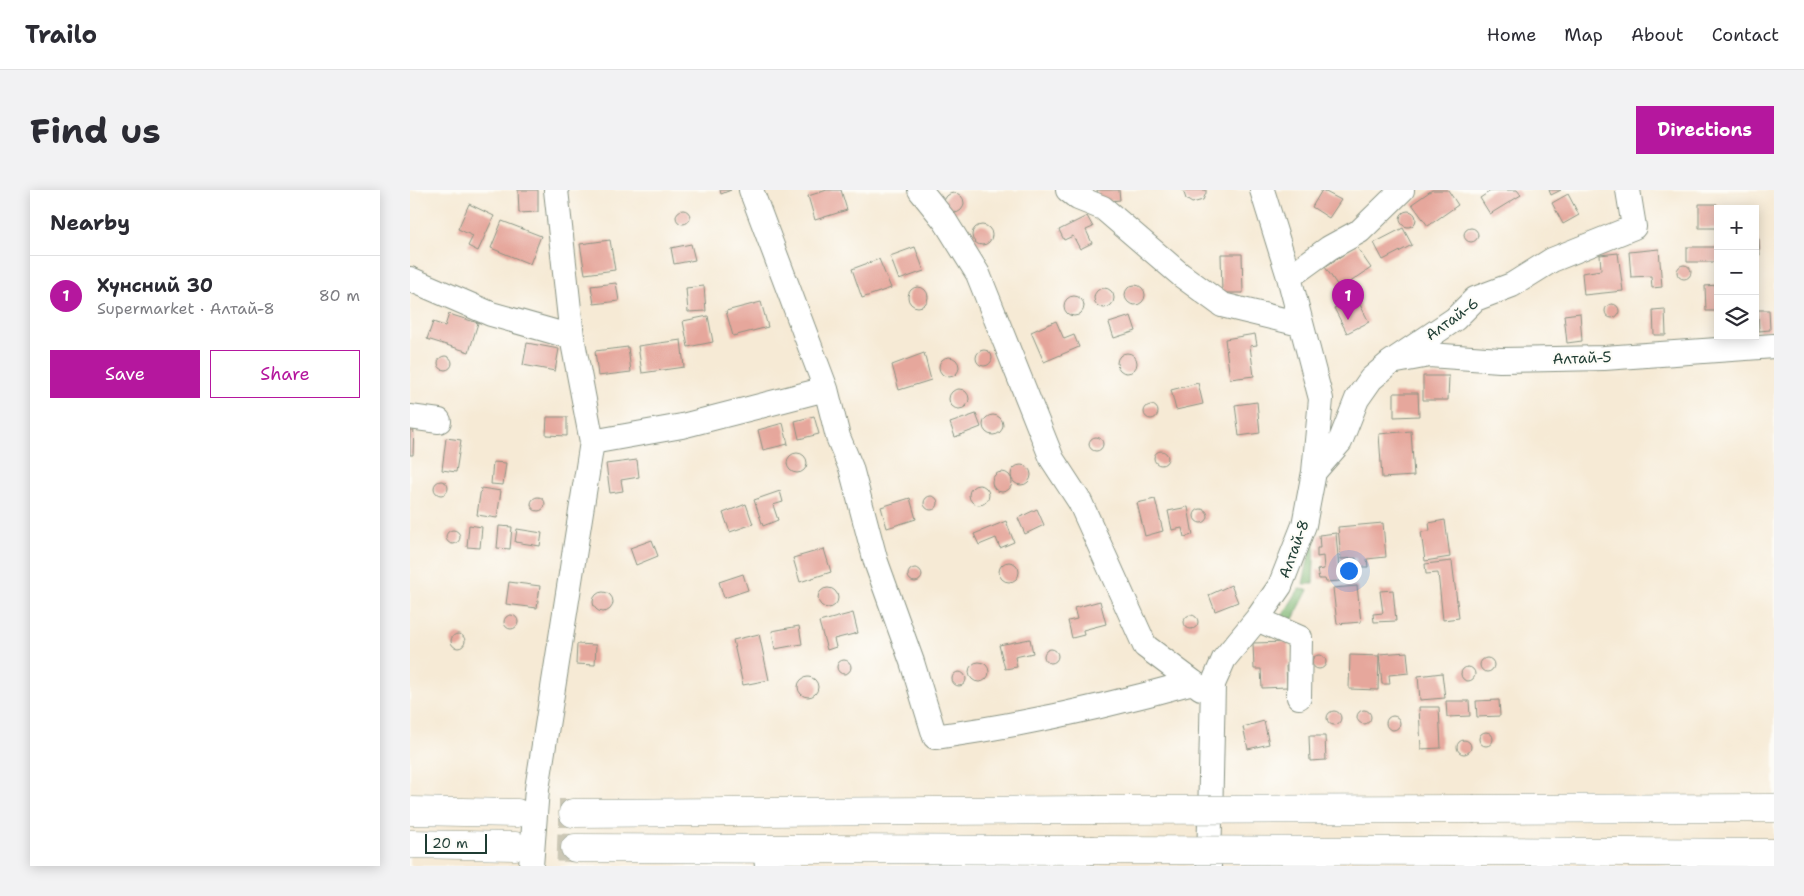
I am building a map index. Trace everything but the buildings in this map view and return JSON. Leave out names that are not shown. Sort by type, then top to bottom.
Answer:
[{"type":"main road","points":[[573,813],[1774,808]]},
{"type":"main road","points":[[410,811],[516,813]]},
{"type":"main road","points":[[410,844],[522,856]]},
{"type":"main road","points":[[575,848],[766,857],[1091,850],[1774,853]]},
{"type":"street","points":[[522,856],[537,789],[592,442],[572,337],[556,190]]},
{"type":"street","points":[[751,190],[826,389],[838,436],[851,468],[876,562],[912,662],[935,737],[998,728],[1071,713],[1193,682]]},
{"type":"street","points":[[920,190],[945,221],[978,274],[1052,459],[1080,502],[1145,646],[1213,696]]},
{"type":"street","points":[[1068,190],[1078,198],[1103,208],[1161,259],[1222,305],[1300,324]]},
{"type":"street","name":"Алтай-8","points":[[1209,866],[1213,684],[1224,658],[1257,619],[1280,586],[1304,526],[1314,472],[1321,399],[1289,277],[1262,190]]},
{"type":"street","points":[[1289,277],[1329,248],[1360,231],[1402,190]]},
{"type":"street","name":"Алтай-6","points":[[1314,472],[1340,442],[1357,399],[1366,385],[1391,362],[1455,319],[1476,299],[1512,285],[1552,260],[1634,227],[1628,190]]},
{"type":"street","points":[[410,279],[491,314],[572,337]]},
{"type":"street","name":"Алтай-5","points":[[1391,362],[1429,355],[1500,360],[1604,358],[1774,346]]},
{"type":"street","points":[[592,442],[682,426],[826,389]]},
{"type":"street","points":[[410,417],[439,421]]},
{"type":"street","points":[[1257,619],[1300,638],[1298,697]]},
{"type":"green space","points":[[1315,536],[1313,584],[1303,584],[1312,540]]},
{"type":"green space","points":[[1299,589],[1308,590],[1291,623],[1281,618]]},
{"type":"tunnel","points":[[517,813],[573,813]]},
{"type":"tunnel","points":[[515,846],[575,848]]},
{"type":"place","name":"Хүнсний 30","points":[[1348,320]]}]
